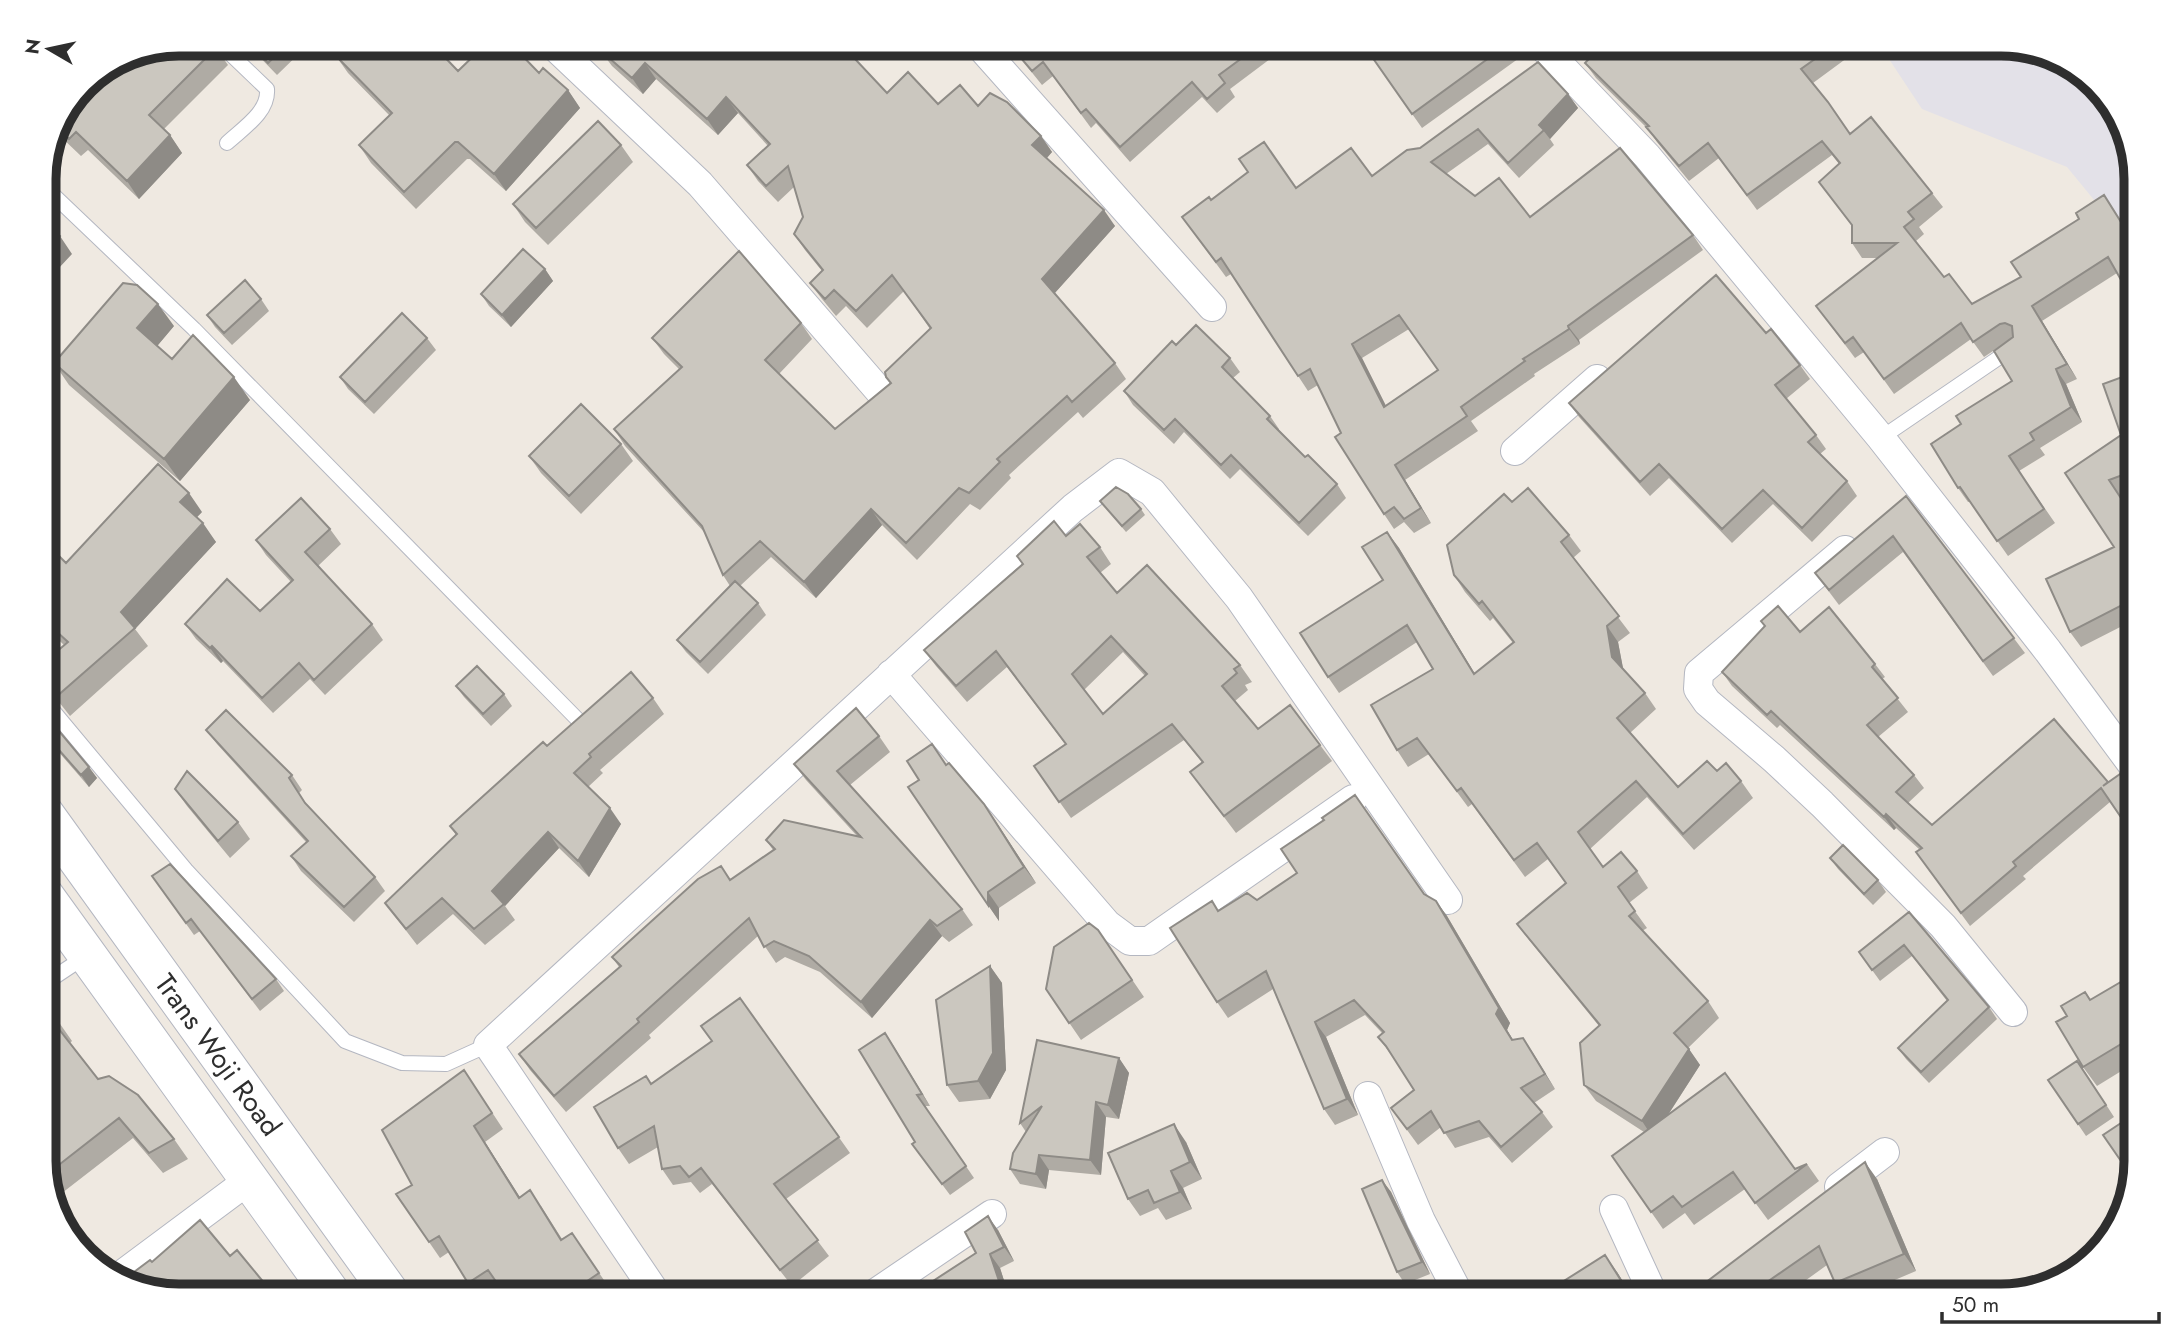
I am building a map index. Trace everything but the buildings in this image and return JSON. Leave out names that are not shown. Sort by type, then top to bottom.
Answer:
[{"type":"main road","name":"Trans Woji Road","points":[[56,830],[383,1284]]},
{"type":"main road","name":"Trans Woji Road","points":[[56,912],[324,1284]]},
{"type":"street","points":[[565,56],[700,184],[881,393]]},
{"type":"street","points":[[989,56],[1212,307]]},
{"type":"street","points":[[1549,56],[1647,156],[1723,269],[1881,438],[1907,496],[2048,650],[2124,754]]},
{"type":"street","points":[[1515,451],[1619,360]]},
{"type":"street","points":[[650,1284],[488,1045],[1073,508],[1119,473],[1152,492],[1239,598],[1448,900]]},
{"type":"street","points":[[1866,532],[1699,673],[1698,689],[1707,702],[1822,804],[1943,926],[2013,1012]]},
{"type":"street","points":[[891,674],[1107,924],[1130,941],[1149,941],[1370,787]]},
{"type":"street","points":[[1368,1096],[1421,1221],[1454,1284]]},
{"type":"street","points":[[1821,1200],[1885,1152]]},
{"type":"street","points":[[126,1272],[249,1180]]},
{"type":"street","points":[[1614,1209],[1648,1284]]},
{"type":"street","points":[[889,1284],[992,1214]]},
{"type":"lane","points":[[227,143],[265,107],[267,97],[267,89],[233,56]]},
{"type":"lane","points":[[56,197],[194,329],[581,723]]},
{"type":"lane","points":[[1881,438],[2015,346]]},
{"type":"lane","points":[[56,715],[186,870],[345,1041],[402,1063],[446,1065],[488,1045]]},
{"type":"lane","points":[[56,976],[88,956]]},
{"type":"shaded area","points":[[1887,56],[2017,57],[2033,60],[2063,72],[2094,98],[2111,124],[2117,139],[2124,171],[2124,236],[2067,167],[1922,109]]}]
